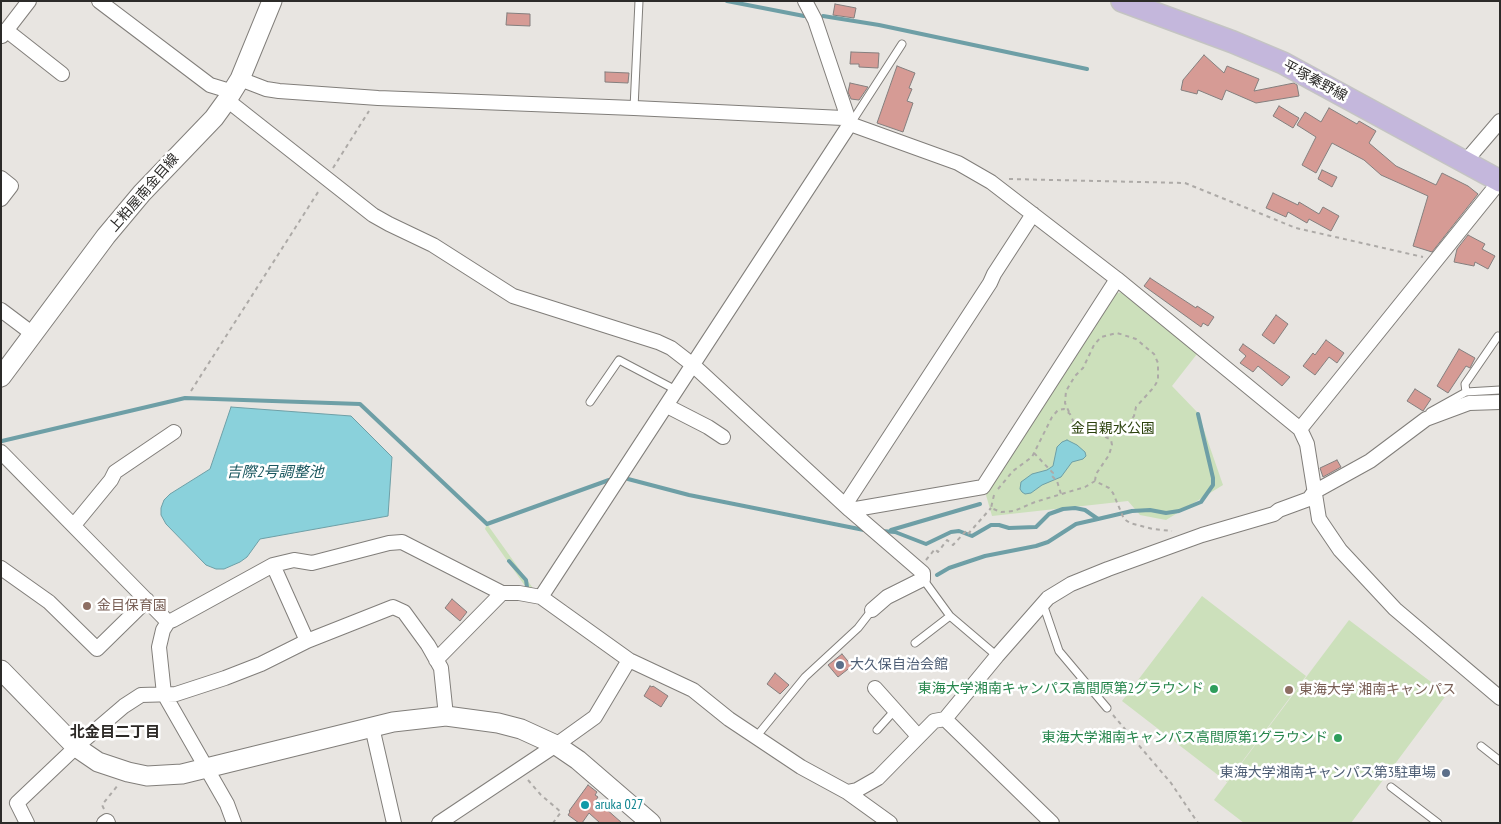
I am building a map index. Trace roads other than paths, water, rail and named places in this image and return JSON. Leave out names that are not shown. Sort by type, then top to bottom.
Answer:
[{"type":"main road","name":"平塚秦野線","points":[[1122,1],[1233,42],[1283,63],[1500,181]]},
{"type":"street","points":[[29,1],[4,33],[62,74]]},
{"type":"street","points":[[99,1],[210,85],[234,90],[266,89],[378,98],[843,118],[850,124],[958,163],[991,182],[1117,279],[1300,429],[1307,444],[1319,519],[1340,550],[1395,609],[1500,698]]},
{"type":"street","name":"上粕屋南金目線","points":[[1,377],[106,236],[142,193],[214,118],[234,90],[272,1]]},
{"type":"street","points":[[805,1],[815,20],[850,124]]},
{"type":"street","points":[[234,90],[326,179],[373,215],[433,245],[513,296],[658,342],[671,348],[694,365],[848,507],[923,573],[924,578],[887,597],[872,610]]},
{"type":"street","points":[[1464,163],[1500,121]]},
{"type":"street","points":[[541,597],[850,124]]},
{"type":"street","points":[[1,178],[12,186],[1,200]]},
{"type":"street","points":[[1300,429],[1500,181]]},
{"type":"street","points":[[848,507],[1033,214]]},
{"type":"street","points":[[848,507],[984,486],[1117,279]]},
{"type":"street","points":[[1,310],[33,334]]},
{"type":"street","points":[[847,792],[867,785],[878,778],[934,721],[945,720],[1043,603],[1071,584],[1202,534],[1274,514],[1279,510],[1309,499],[1314,492],[1370,461],[1426,419],[1469,403],[1500,402]]},
{"type":"street","points":[[666,406],[708,427],[723,437]]},
{"type":"street","points":[[74,525],[111,480],[115,472],[174,432]]},
{"type":"street","points":[[1,452],[168,622]]},
{"type":"street","points":[[234,823],[227,804],[164,694],[159,647],[163,630],[168,622],[273,565],[294,560],[312,563],[389,543],[402,542],[502,593],[519,593],[541,597],[629,660],[693,690],[729,719],[801,767],[847,792],[890,823]]},
{"type":"street","points":[[273,565],[307,641]]},
{"type":"street","points":[[1,568],[49,602],[97,649],[147,600]]},
{"type":"street","points":[[436,660],[502,593]]},
{"type":"street","points":[[27,823],[17,804],[76,747],[124,706],[141,695],[176,694],[226,678],[261,664],[307,641],[393,607],[404,612],[428,645],[441,668],[446,716]]},
{"type":"street","points":[[439,823],[595,717],[629,660]]},
{"type":"street","points":[[1,670],[76,747],[98,762],[128,772],[147,776],[182,774],[393,722],[446,716],[498,723],[522,729],[556,745],[578,760],[651,823]]},
{"type":"street","points":[[875,688],[896,709],[918,736]]},
{"type":"street","points":[[945,720],[1052,823]]},
{"type":"street","points":[[372,727],[394,823]]},
{"type":"lane","points":[[634,108],[639,1]]},
{"type":"lane","points":[[850,124],[902,44]]},
{"type":"lane","points":[[1466,392],[1465,384],[1498,336]]},
{"type":"lane","points":[[590,402],[619,360],[676,390]]},
{"type":"lane","points":[[1426,419],[1428,413],[1466,392],[1500,390]]},
{"type":"lane","points":[[924,578],[950,616],[997,656]]},
{"type":"lane","points":[[1043,603],[1059,651],[1107,708]]},
{"type":"lane","points":[[756,737],[805,677],[858,628],[872,610]]},
{"type":"lane","points":[[915,643],[950,616]]},
{"type":"lane","points":[[877,730],[896,709]]},
{"type":"lane","points":[[1481,746],[1500,761]]},
{"type":"lane","points":[[1391,787],[1438,823]]},
{"type":"water","name":"吉際2号調整池","points":[[231,407],[351,416],[392,457],[388,516],[260,539],[247,557],[240,562],[224,569],[216,569],[206,565],[166,524],[161,515],[161,508],[164,500],[170,494],[210,469]]},
{"type":"water","points":[[1067,440],[1077,445],[1085,452],[1086,456],[1083,459],[1072,462],[1061,477],[1042,485],[1031,493],[1025,494],[1022,492],[1020,489],[1021,482],[1032,474],[1047,470],[1053,466],[1057,447]]},
{"type":"waterway","points":[[727,1],[804,16]]},
{"type":"waterway","points":[[823,16],[879,25],[1087,69]]},
{"type":"waterway","points":[[2,441],[185,398],[360,404],[487,524],[609,480]]},
{"type":"waterway","points":[[881,531],[895,532],[926,544],[951,532],[959,531],[972,536],[991,525],[1009,528],[1036,527],[1049,514],[1063,509],[1075,508],[1085,510],[1098,519],[1132,511],[1150,510],[1166,513],[1179,511],[1201,502],[1213,485],[1198,414]]},
{"type":"waterway","points":[[628,479],[689,495],[869,531]]},
{"type":"waterway","points":[[891,530],[980,504]]},
{"type":"waterway","points":[[937,575],[949,568],[985,556],[1048,542],[1076,524],[1098,519]]},
{"type":"waterway","points":[[509,561],[526,580],[527,587]]},
{"type":"place","name":"金目保育園","points":[[87,606]]},
{"type":"place","name":"大久保自治会館","points":[[840,665]]},
{"type":"place","name":"東海大学湘南キャンパス高間原第2グラウンド","points":[[1214,689]]},
{"type":"place","name":"東海大学 湘南キャンパス","points":[[1289,690]]},
{"type":"place","name":"東海大学湘南キャンパス高間原第1グラウンド","points":[[1338,738]]},
{"type":"place","name":"東海大学湘南キャンパス第3駐車場","points":[[1446,773]]},
{"type":"place","name":"aruka 027","points":[[585,805]]},
{"type":"district","name":"北金目二丁目","points":[[115,733]]},
{"type":"park label","name":"金目親水公園","points":[[1113,429]]}]
